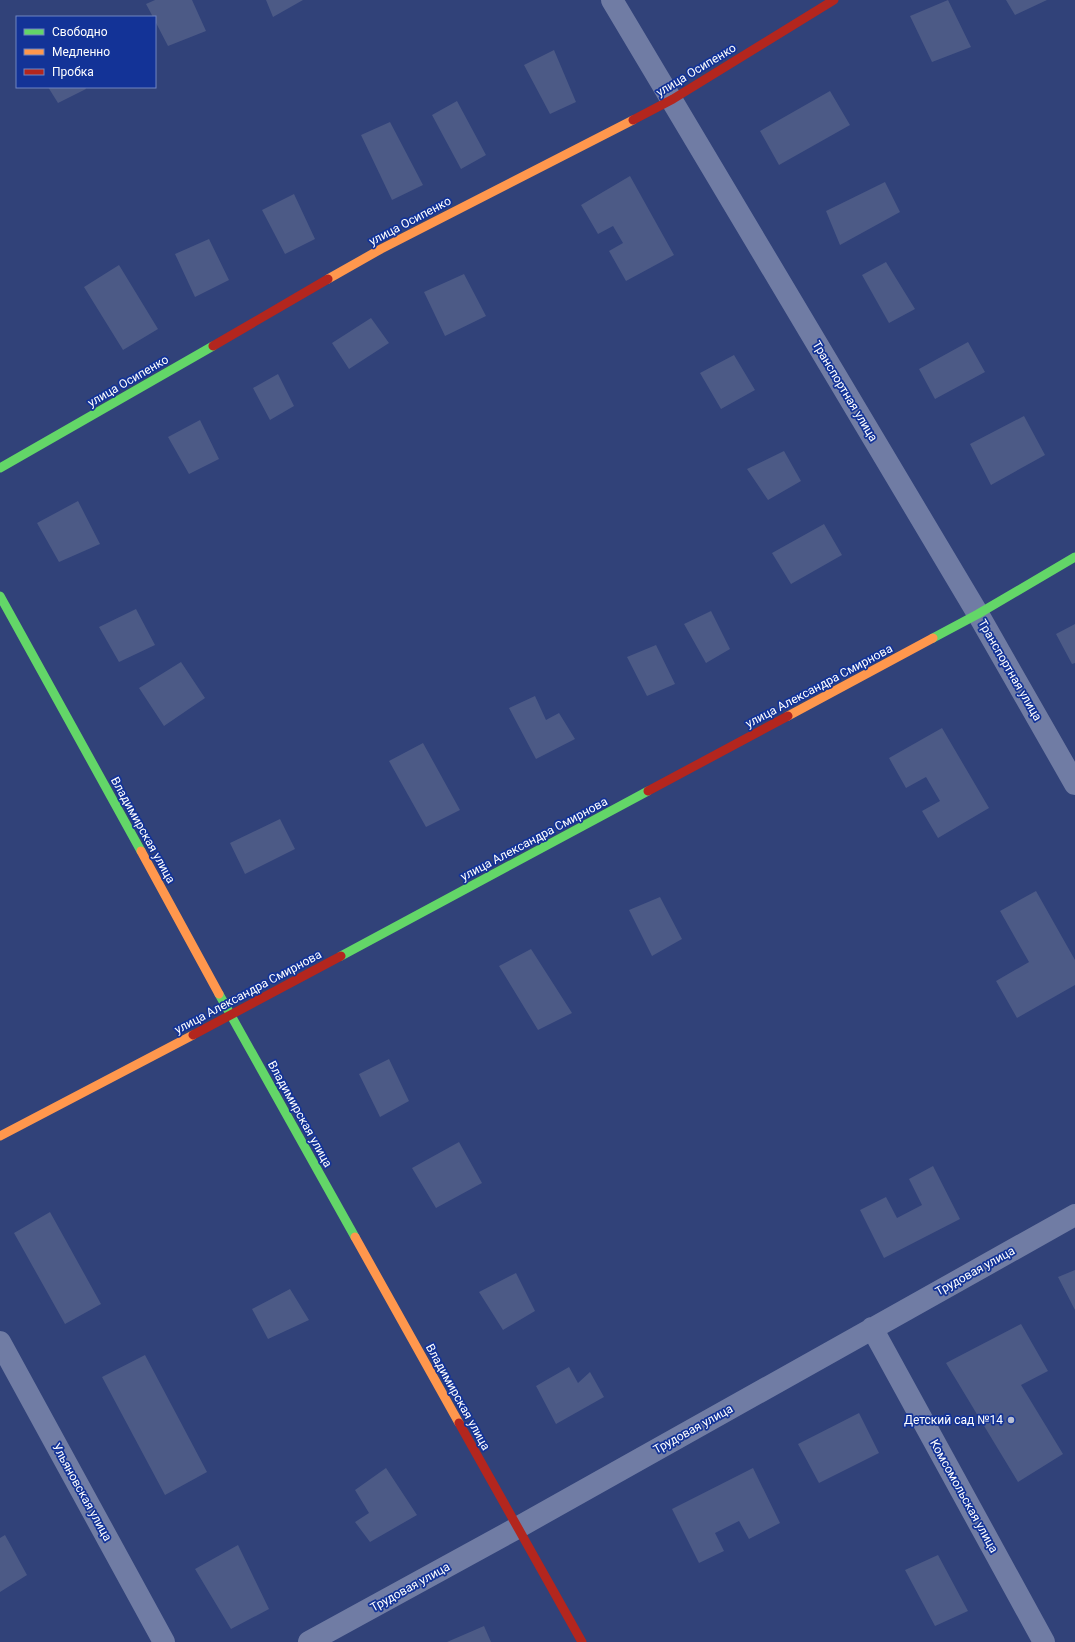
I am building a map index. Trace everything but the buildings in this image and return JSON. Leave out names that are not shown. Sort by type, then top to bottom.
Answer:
[{"type":"street","name":"Транспортная улица","points":[[612,0],[673,99],[978,614],[1075,784]]},
{"type":"street","name":"улица Осипенко","points":[[0,468],[381,249],[673,99],[834,0]]},
{"type":"street","name":"улица Александра Смирнова","points":[[0,1136],[232,1015],[978,614],[1075,558]]},
{"type":"street","name":"Владимирская улица","points":[[0,596],[517,1528],[582,1642]]},
{"type":"street","name":"Трудовая улица","points":[[309,1642],[517,1528],[1075,1215]]},
{"type":"street","name":"Комсомольская улица","points":[[872,1328],[1044,1642]]},
{"type":"street","name":"Ульяновская улица","points":[[0,1342],[164,1642]]},
{"type":"traffic: fast","points":[[0,468],[213,346]]},
{"type":"traffic: fast","points":[[933,638],[978,614],[1075,557]]},
{"type":"traffic: fast","points":[[0,596],[141,851]]},
{"type":"traffic: fast","points":[[341,956],[648,791]]},
{"type":"traffic: fast","points":[[219,994],[355,1237]]},
{"type":"traffic: slow","points":[[328,279],[381,249],[633,120]]},
{"type":"traffic: slow","points":[[788,716],[933,638]]},
{"type":"traffic: slow","points":[[141,851],[219,994]]},
{"type":"traffic: slow","points":[[0,1136],[193,1035]]},
{"type":"traffic: slow","points":[[355,1237],[459,1423]]},
{"type":"traffic: jam","points":[[633,120],[673,99],[834,0]]},
{"type":"traffic: jam","points":[[213,346],[328,279]]},
{"type":"traffic: jam","points":[[648,791],[788,716]]},
{"type":"traffic: jam","points":[[193,1035],[341,956]]},
{"type":"traffic: jam","points":[[459,1423],[582,1642]]},
{"type":"place","name":"Детский сад №14","points":[[1011,1420]]}]
